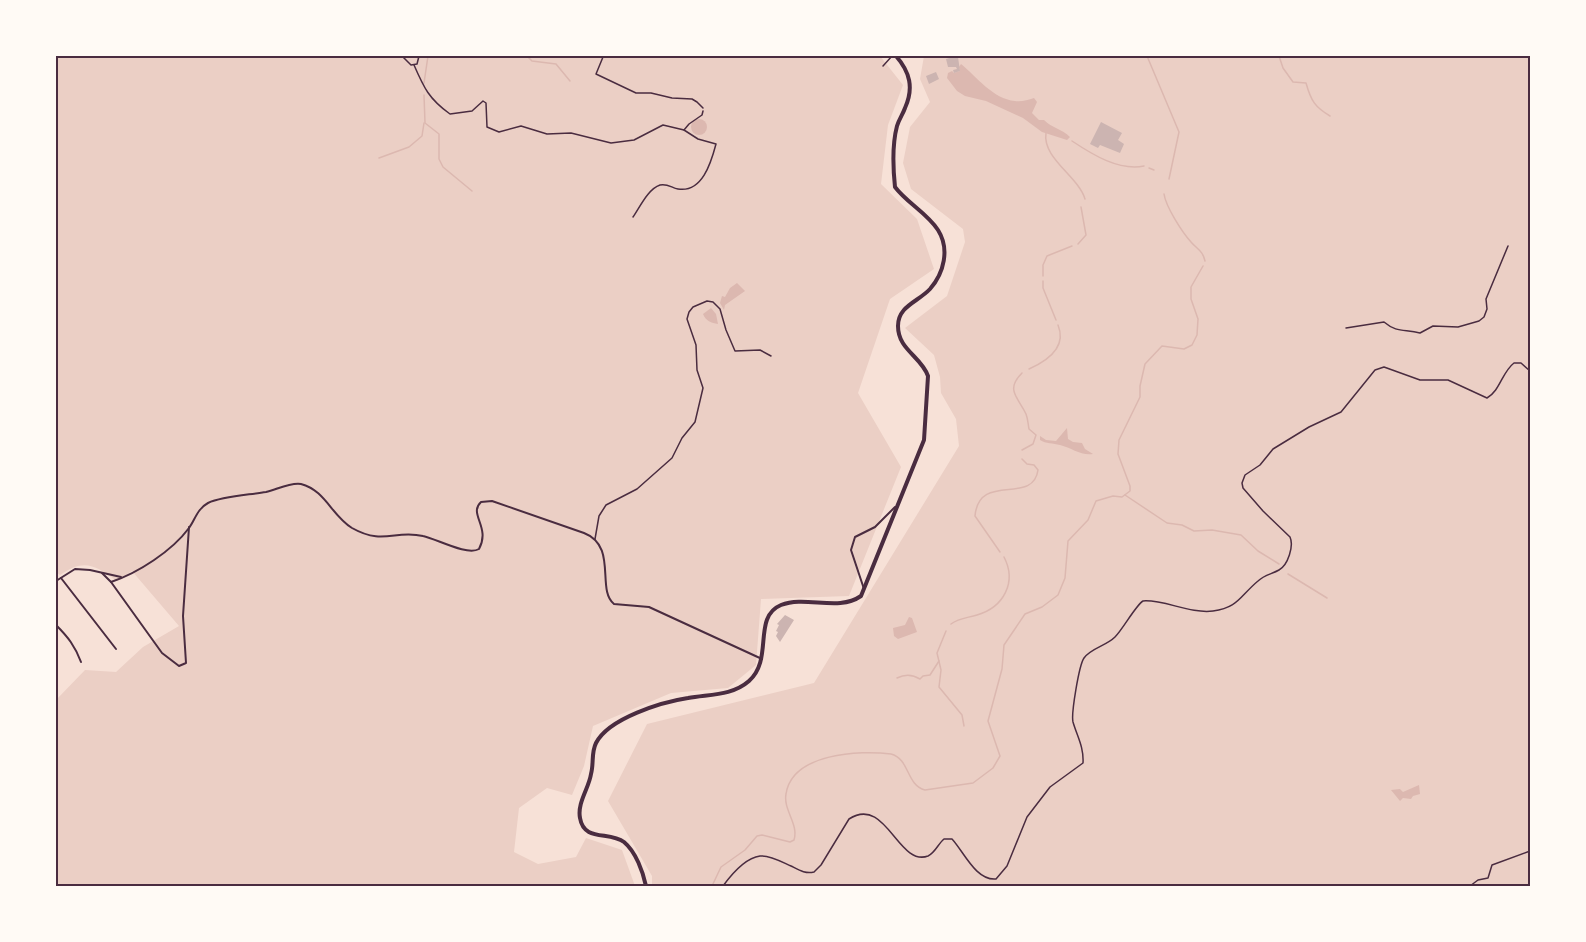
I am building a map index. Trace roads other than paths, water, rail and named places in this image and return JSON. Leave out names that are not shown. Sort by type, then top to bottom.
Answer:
[{"type":"main road","points":[[646,886],[637,860],[626,845],[617,839],[592,835],[582,825],[579,812],[592,773],[592,754],[597,742],[609,727],[657,705],[680,699],[726,693],[736,689],[754,675],[762,659],[765,624],[767,617],[774,609],[789,603],[852,602],[861,596],[924,440],[928,376],[926,369],[906,350],[900,340],[899,316],[906,307],[929,291],[943,267],[945,253],[942,238],[936,228],[895,187],[896,136],[898,124],[910,93],[907,69],[896,56]]},
{"type":"street","points":[[111,582],[123,578],[170,549],[206,504],[296,484],[308,487],[317,493],[345,523],[374,537],[420,535],[475,552],[481,546],[484,535],[476,508],[478,504],[485,501],[501,504],[596,539],[605,566],[608,597],[614,604],[649,607],[762,659]]},
{"type":"street","points":[[864,589],[851,550],[855,537],[875,527],[897,506]]},
{"type":"street","points":[[102,573],[162,653],[179,666],[186,663],[183,616],[189,527]]},
{"type":"street","points":[[56,581],[75,569],[123,578]]},
{"type":"street","points":[[61,578],[116,649]]},
{"type":"street","points":[[56,625],[68,636],[81,662]]},
{"type":"lane","points":[[402,56],[407,63],[414,65]]},
{"type":"lane","points":[[414,65],[419,60],[419,56]]},
{"type":"lane","points":[[883,66],[891,56]]},
{"type":"lane","points":[[414,65],[421,84],[439,106],[450,114],[472,111],[483,100],[486,103],[487,127],[499,132],[521,126],[547,134],[571,134],[610,143],[634,140],[663,125],[684,130],[698,139],[716,144],[711,160],[697,185],[686,190],[674,189],[665,184],[658,185],[647,196],[633,217]]},
{"type":"lane","points":[[684,130],[702,115],[703,111]]},
{"type":"lane","points":[[596,539],[598,520],[606,506],[638,489],[672,458],[682,438],[695,422],[703,388],[696,370],[696,345],[687,319],[693,307],[707,301],[713,302],[720,309],[735,351],[760,350],[771,356]]},
{"type":"lane","points":[[723,886],[733,873],[754,858],[761,856],[783,862],[803,872],[814,872],[821,865],[849,819],[864,814],[881,822],[903,847],[921,857],[931,855],[944,839],[952,839],[981,875],[991,880],[996,879],[1007,866],[1027,817],[1050,787],[1083,763],[1081,744],[1072,714],[1077,676],[1085,656],[1114,637],[1130,619],[1137,605],[1143,601],[1154,601],[1203,612],[1227,609],[1235,605],[1263,577],[1283,566],[1292,548],[1290,537],[1243,488],[1242,483],[1245,476],[1260,465],[1278,445],[1341,412],[1379,367],[1420,380],[1448,380],[1487,398],[1491,396],[1504,373],[1514,363],[1521,363],[1530,371]]},
{"type":"waterway","points":[[424,83],[428,56]]},
{"type":"waterway","points":[[527,56],[532,61],[556,64],[570,81]]},
{"type":"waterway","points":[[1147,56],[1179,132],[1169,179]]},
{"type":"waterway","points":[[1279,56],[1283,68],[1293,82],[1306,83],[1314,103],[1330,116]]},
{"type":"waterway","points":[[424,95],[425,123],[439,134],[439,159],[443,167],[472,191]]},
{"type":"waterway","points":[[379,158],[409,147],[422,136],[424,123]]},
{"type":"waterway","points":[[1046,133],[1049,151],[1075,182],[1085,199]]},
{"type":"waterway","points":[[1072,141],[1116,164],[1144,166]]},
{"type":"waterway","points":[[1149,168],[1154,170]]},
{"type":"waterway","points":[[1164,194],[1175,219],[1187,238],[1201,252],[1205,261]]},
{"type":"waterway","points":[[1078,244],[1086,235],[1081,207]]},
{"type":"waterway","points":[[1043,276],[1043,265],[1047,256],[1072,246]]},
{"type":"waterway","points":[[712,886],[721,867],[745,850],[757,836],[762,835],[790,842],[794,840],[794,828],[786,794],[791,780],[814,762],[846,754],[891,754],[902,761],[914,783],[925,790],[973,783],[993,768],[1000,756],[988,721],[1002,669],[1004,645],[1025,614],[1042,607],[1058,595],[1065,578],[1068,541],[1088,520],[1096,501],[1113,496],[1122,497],[1130,491],[1118,454],[1119,440],[1140,397],[1145,364],[1162,346],[1184,349],[1192,345],[1197,335],[1198,319],[1191,299],[1191,287],[1203,266]]},
{"type":"waterway","points":[[1043,281],[1043,288],[1056,320]]},
{"type":"waterway","points":[[1029,369],[1042,362],[1058,346],[1060,340],[1058,325]]},
{"type":"waterway","points":[[1022,373],[1014,384],[1015,394],[1026,414],[1029,429],[1036,435],[1033,444],[1022,450]]},
{"type":"waterway","points":[[1000,552],[975,516],[979,503],[986,495],[995,491],[1027,486],[1034,480],[1038,470],[1034,465],[1027,464],[1022,459]]},
{"type":"waterway","points":[[1125,495],[1167,523],[1182,525],[1194,531],[1212,530],[1241,535],[1258,551],[1279,564]]},
{"type":"waterway","points":[[951,624],[986,611],[1001,600],[1006,592],[1009,575],[1004,557]]},
{"type":"waterway","points":[[1288,574],[1327,598]]},
{"type":"waterway","points":[[946,631],[937,653],[941,670],[939,687],[962,715],[964,726]]},
{"type":"waterway","points":[[897,678],[908,675],[920,679],[930,675],[939,661]]}]
